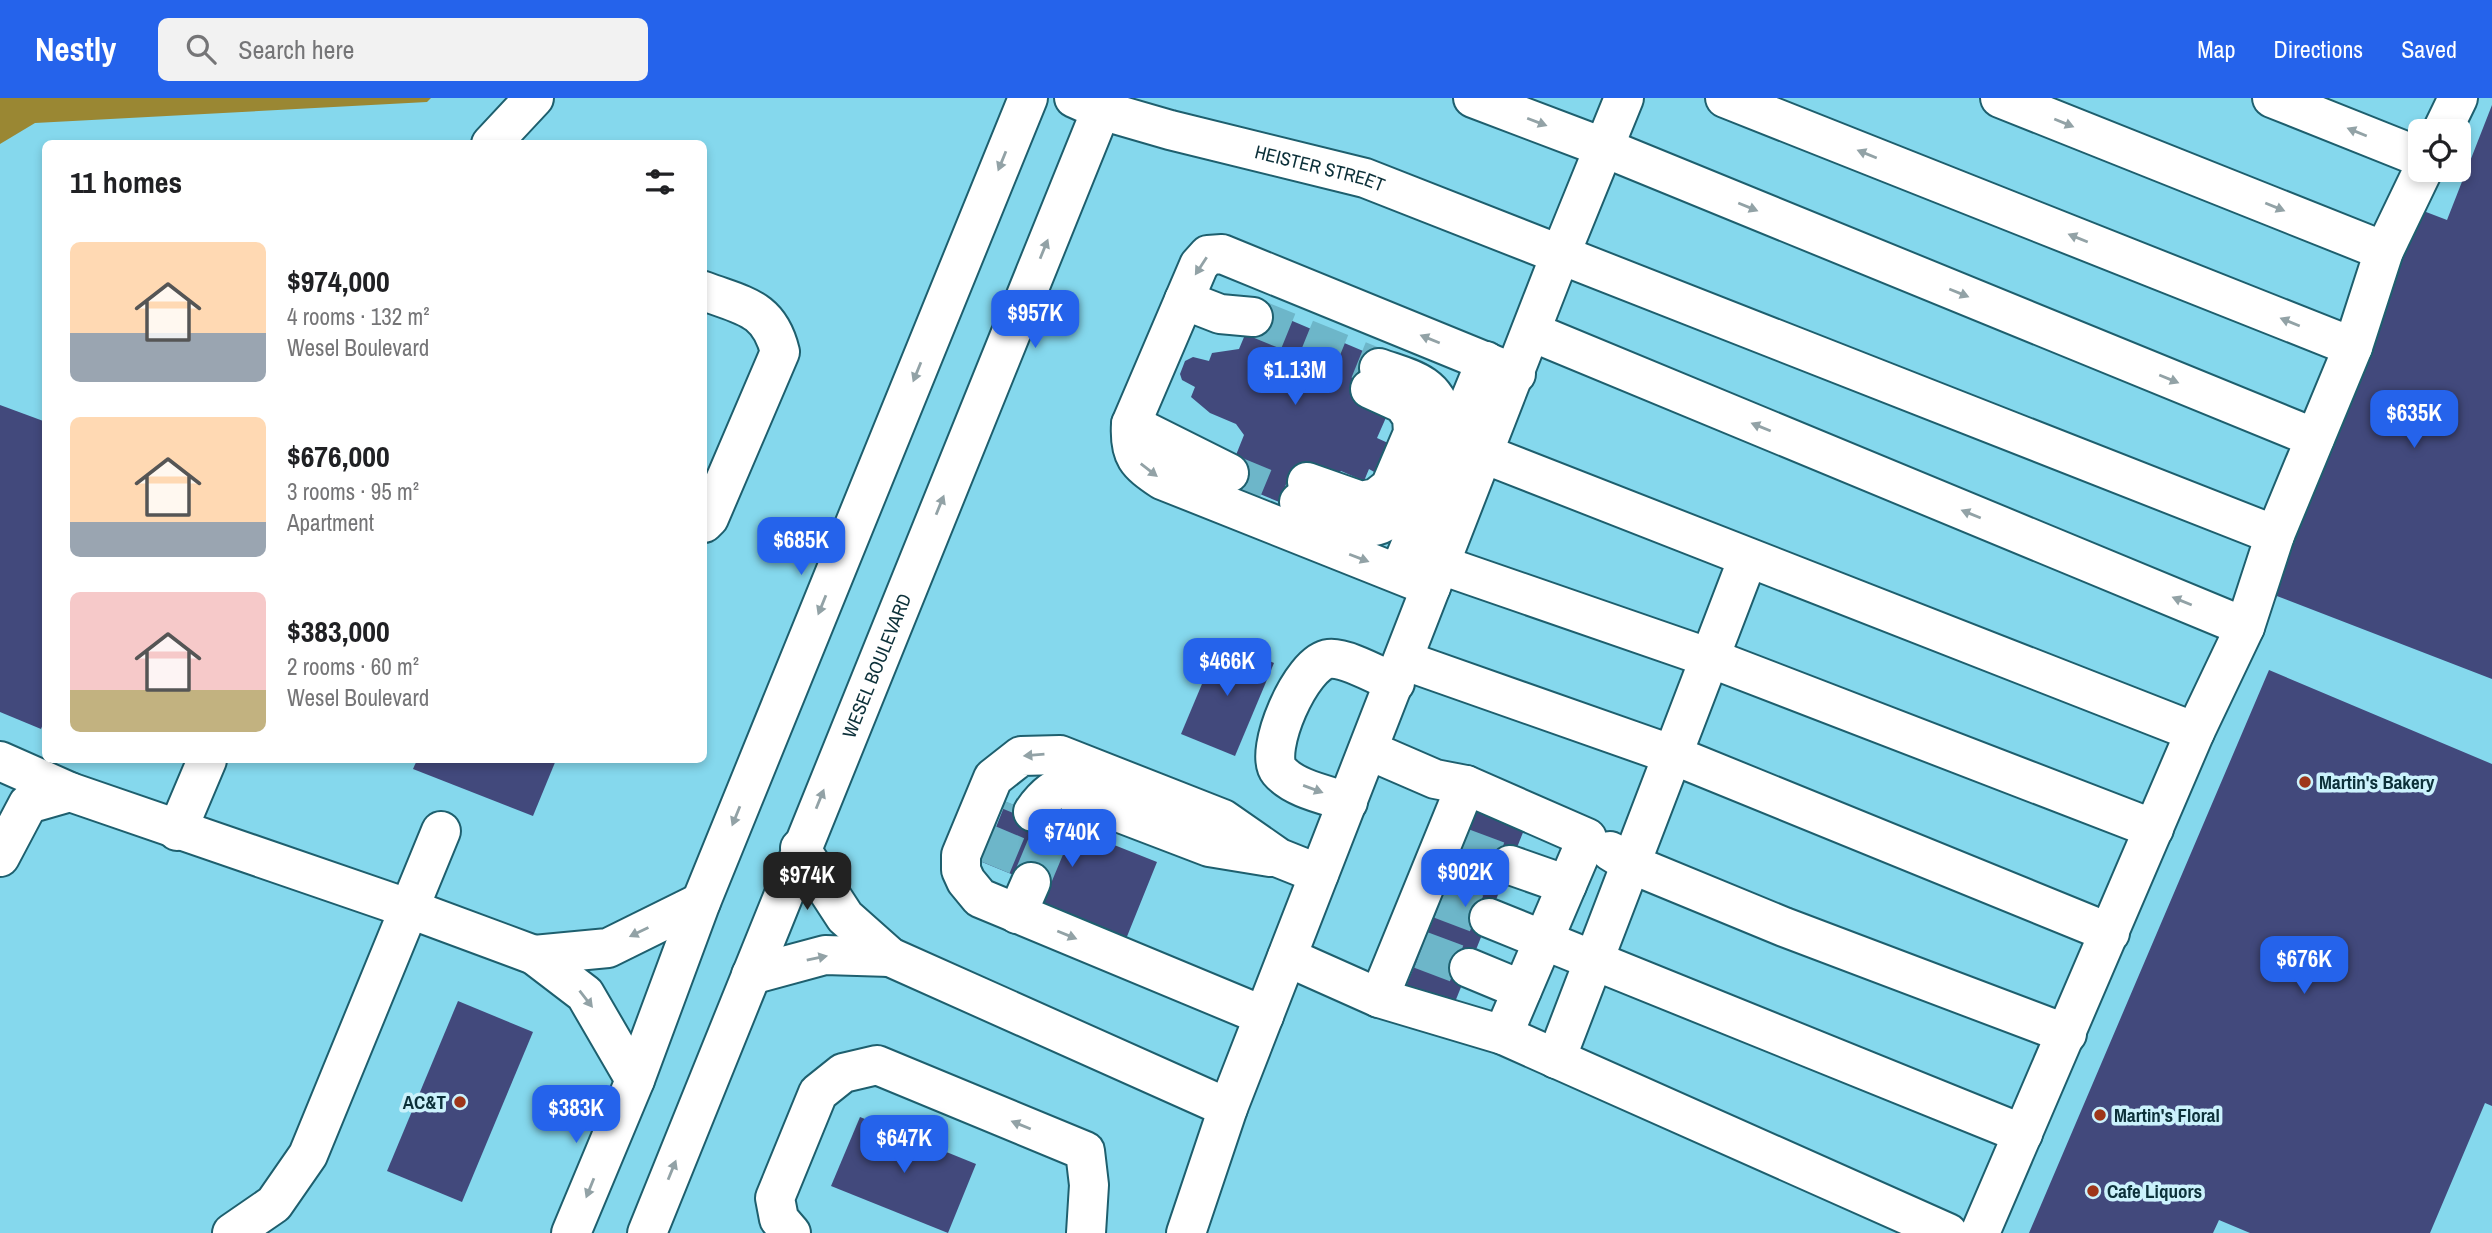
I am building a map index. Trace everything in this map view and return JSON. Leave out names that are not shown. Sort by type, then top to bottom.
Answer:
[{"type":"main road","points":[[495,140],[534,98]]},
{"type":"main road","points":[[571,1233],[635,1080],[701,902],[1028,98]]},
{"type":"main road","points":[[1473,98],[1605,148],[2315,438]]},
{"type":"main road","points":[[1186,1233],[1228,1108],[1399,671],[1424,575],[1501,368],[1532,332],[1624,98]]},
{"type":"main road","points":[[1725,98],[2353,347]]},
{"type":"main road","points":[[2000,98],[2384,251]]},
{"type":"main road","points":[[2272,98],[2408,152]]},
{"type":"main road","points":[[2448,119],[2458,98]]},
{"type":"main road","name":"HEISTER STREET","points":[[1093,102],[1365,178],[2275,535]]},
{"type":"main road","name":"WESEL BOULEVARD","points":[[647,1233],[751,975],[1093,102]]},
{"type":"main road","points":[[1979,1233],[2195,733],[2245,627],[2275,535],[2353,347],[2384,251],[2417,182]]},
{"type":"main road","points":[[1501,368],[1222,254],[1208,255],[1199,265],[1184,300],[1148,431],[1130,447],[1142,466],[1162,480],[1424,575],[1710,658],[2154,829]]},
{"type":"main road","points":[[707,292],[755,311],[775,330],[780,352],[707,520]]},
{"type":"main road","points":[[1184,300],[1239,323]]},
{"type":"main road","points":[[1532,332],[2245,627]]},
{"type":"main road","points":[[1424,575],[1484,454],[1501,368]]},
{"type":"main road","points":[[1303,492],[1352,527],[1372,526],[1394,517],[1408,503],[1442,415],[1440,400],[1427,386],[1374,378]]},
{"type":"main road","points":[[1148,431],[1201,444],[1232,464]]},
{"type":"main road","points":[[1484,454],[2195,733]]},
{"type":"main road","points":[[1556,1059],[1748,558]]},
{"type":"main road","points":[[1348,802],[1304,787],[1280,772],[1273,761],[1273,753],[1292,699],[1310,669],[1329,659],[1399,671],[1673,755],[2110,933]]},
{"type":"main road","points":[[1368,750],[1435,779],[1466,785],[1587,838],[1631,864],[1784,927],[2067,1034]]},
{"type":"main road","points":[[1264,1016],[1004,890],[965,881],[961,870],[961,855],[993,778],[1021,756],[1039,753],[1060,755],[1223,819],[1279,858]]},
{"type":"main road","points":[[0,761],[62,778],[177,831],[410,909],[534,955],[585,994],[635,1080]]},
{"type":"main road","points":[[177,831],[205,763]]},
{"type":"main road","points":[[0,857],[28,804],[62,778]]},
{"type":"main road","points":[[1279,858],[1209,847],[1099,805],[1076,805],[1035,813],[1045,795],[1057,788],[1087,784],[1279,858],[1320,874]]},
{"type":"main road","points":[[1379,998],[1411,947],[1432,897],[1453,843],[1466,785]]},
{"type":"main road","points":[[232,1233],[274,1204],[307,1155],[441,831]]},
{"type":"main road","points":[[1503,1035],[1587,838]]},
{"type":"main road","points":[[800,848],[845,917],[890,957],[1228,1108]]},
{"type":"main road","points":[[1510,865],[1567,885]]},
{"type":"main road","points":[[534,955],[608,948],[701,902]]},
{"type":"main road","points":[[1489,918],[2023,1134]]},
{"type":"main road","points":[[751,975],[825,955],[890,957]]},
{"type":"main road","points":[[1287,957],[1379,998],[1503,1035],[1948,1233]]},
{"type":"main road","points":[[1469,968],[1522,990]]},
{"type":"main road","points":[[791,1233],[779,1219],[775,1198],[818,1093],[843,1073],[877,1065],[1084,1151],[1089,1185],[1086,1233]]},
{"type":"shaded area","points":[[0,98],[431,98],[427,102],[35,123],[0,144]]},
{"type":"building","points":[[2492,105],[2492,679],[2269,593],[2413,207],[2447,220],[2462,182],[2471,182],[2471,159]]},
{"type":"building","points":[[1257,306],[1382,359],[1388,413],[1377,438],[1388,443],[1376,473],[1369,469],[1364,481],[1341,471],[1296,509],[1226,480],[1244,435],[1236,424],[1210,413],[1191,397],[1195,387],[1182,380],[1180,374],[1185,361],[1193,357],[1209,361],[1212,353],[1239,349]]},
{"type":"building","points":[[0,405],[42,421],[42,727],[41,729],[0,712]]},
{"type":"building","points":[[1220,641],[1274,663],[1235,756],[1181,734]]},
{"type":"building","points":[[2269,670],[2492,764],[2492,1106],[2485,1103],[2430,1233],[2250,1233],[2219,1220],[2213,1233],[2029,1233]]},
{"type":"building","points":[[416,763],[555,763],[533,816],[413,769]]},
{"type":"building","points":[[1006,802],[1157,862],[1126,939],[1035,902],[1041,886],[982,862]]},
{"type":"building","points":[[1477,811],[1524,830],[1453,1007],[1405,989]]},
{"type":"building","name":"AC&T","points":[[458,1001],[533,1032],[462,1202],[387,1171]]},
{"type":"building","points":[[860,1117],[976,1164],[948,1233],[831,1186]]},
{"type":"tunnel","points":[[1253,317],[1379,368]]},
{"type":"tunnel","points":[[1229,473],[1299,502]]},
{"type":"tunnel","points":[[992,866],[1017,806]]},
{"type":"tunnel","points":[[1031,882],[1056,822]]},
{"type":"tunnel","points":[[1462,847],[1510,865]]},
{"type":"tunnel","points":[[1441,900],[1489,918]]},
{"type":"tunnel","points":[[1421,950],[1469,968]]},
{"type":"place","name":"Martin's Bakery","points":[[2305,782]]},
{"type":"place","name":"AC&T","points":[[460,1102]]},
{"type":"place","name":"Martin's Floral","points":[[2100,1115]]},
{"type":"place","name":"Cafe Liquors","points":[[2093,1191]]}]
